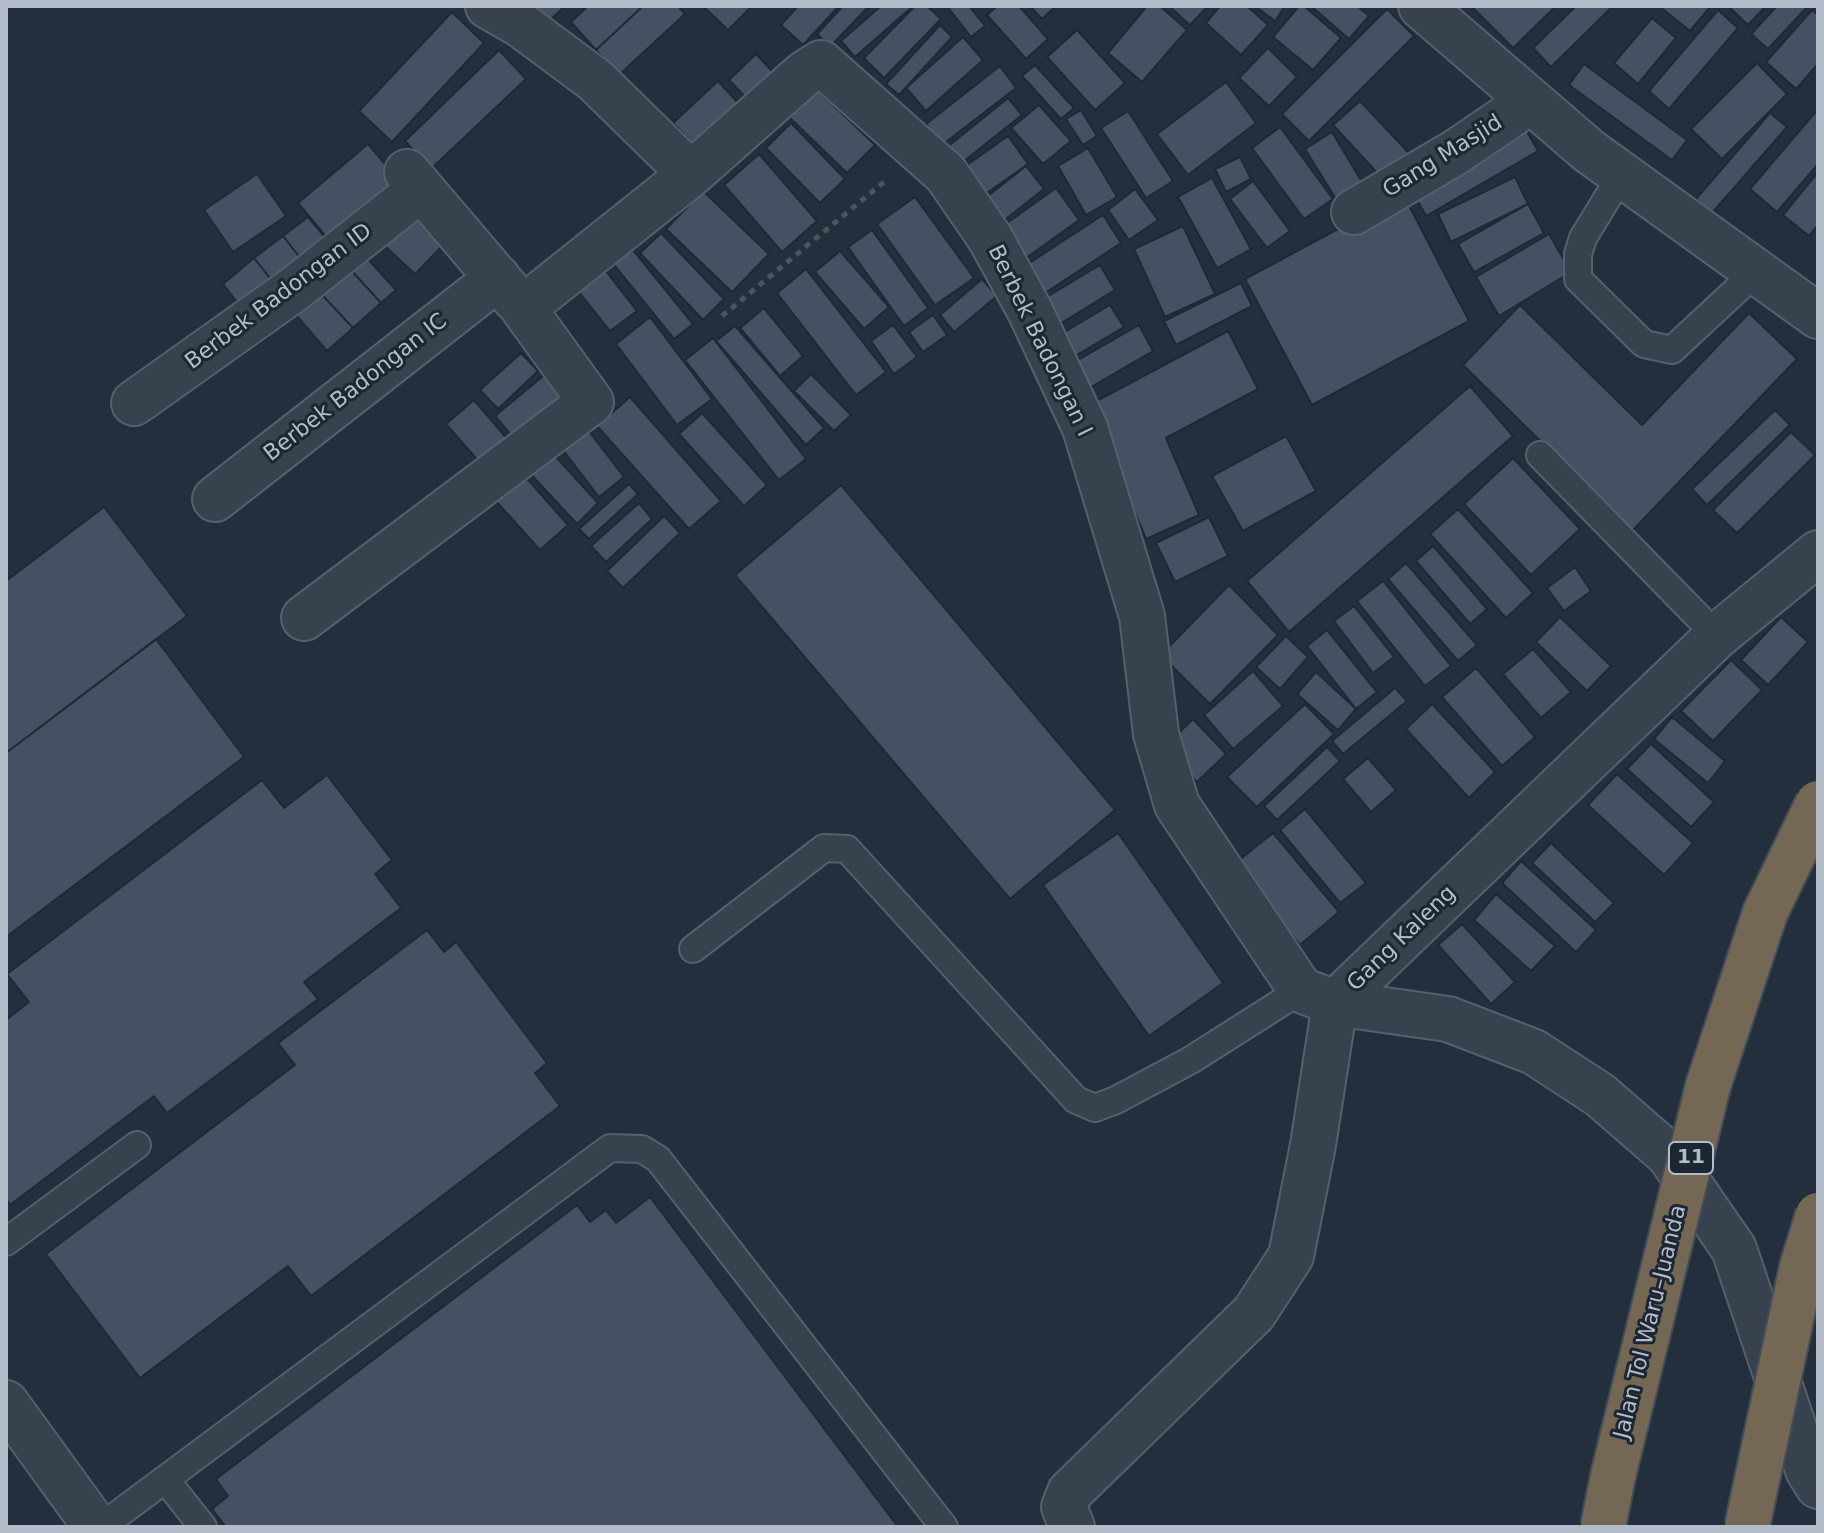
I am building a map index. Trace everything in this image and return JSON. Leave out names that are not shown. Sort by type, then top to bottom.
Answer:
[{"type":"highway","name":"Jalan Tol Waru–Juanda","points":[[1603,1527],[1708,1086],[1765,913],[1818,803]]},
{"type":"highway","points":[[1747,1527],[1802,1267],[1818,1215]]},
{"type":"street","points":[[488,6],[521,25],[595,80],[691,174]]},
{"type":"street","points":[[1421,6],[1589,151],[1818,316]]},
{"type":"street","name":"Berbek Badongan I","points":[[691,174],[805,73],[821,63],[946,174],[990,238],[1030,311],[1085,428],[1142,616],[1156,734],[1177,805],[1318,996]]},
{"type":"street","name":"Gang Masjid","points":[[1354,212],[1456,152],[1531,101]]},
{"type":"street","name":"Berbek Badongan IC","points":[[215,499],[510,293],[691,174]]},
{"type":"street","name":"Berbek Badongan ID","points":[[134,403],[293,290],[414,180],[510,293]]},
{"type":"street","points":[[304,618],[591,402],[510,293]]},
{"type":"street","name":"Gang Kaleng","points":[[1072,1527],[1064,1507],[1070,1492],[1254,1313],[1291,1256],[1313,1145],[1318,996],[1717,636],[1818,553]]},
{"type":"street","points":[[1318,996],[1448,1019],[1534,1052],[1600,1095],[1669,1155],[1734,1249],[1808,1470],[1818,1486]]},
{"type":"street","points":[[6,1403],[98,1527]]},
{"type":"lane","points":[[1622,174],[1583,238],[1578,254],[1578,279],[1644,344],[1672,350],[1757,271]]},
{"type":"lane","points":[[1540,455],[1717,636]]},
{"type":"lane","points":[[693,949],[824,848],[847,849],[1076,1100],[1095,1108],[1318,996]]},
{"type":"lane","points":[[6,1242],[137,1145]]},
{"type":"lane","points":[[98,1527],[610,1148],[642,1149],[658,1159],[944,1527]]},
{"type":"lane","points":[[165,1479],[203,1527]]},
{"type":"path","points":[[722,316],[922,151]]},
{"type":"building","points":[[514,6],[565,6],[539,31]]},
{"type":"building","points":[[588,6],[643,6],[596,50],[571,22]]},
{"type":"building","points":[[643,6],[678,6],[685,14],[619,75],[596,50]]},
{"type":"building","points":[[703,6],[752,6],[728,30]]},
{"type":"building","points":[[798,6],[839,6],[803,45],[781,25]]},
{"type":"building","points":[[843,6],[869,6],[830,47],[817,34]]},
{"type":"building","points":[[881,6],[913,6],[855,57],[841,41]]},
{"type":"building","points":[[915,6],[927,6],[941,19],[884,78],[864,58]]},
{"type":"building","points":[[947,6],[969,6],[985,26],[971,37]]},
{"type":"building","points":[[997,6],[1019,6],[1048,39],[1026,59],[987,15]]},
{"type":"building","points":[[1030,6],[1056,6],[1042,19]]},
{"type":"building","points":[[1147,6],[1160,6],[1187,30],[1142,82],[1108,53]]},
{"type":"building","points":[[1169,6],[1208,6],[1190,25]]},
{"type":"building","points":[[1220,6],[1247,6],[1268,25],[1241,55],[1206,23]]},
{"type":"building","points":[[1255,6],[1285,6],[1275,21]]},
{"type":"building","points":[[1299,6],[1304,6],[1341,38],[1313,70],[1273,37]]},
{"type":"building","points":[[1311,6],[1357,6],[1369,16],[1349,39]]},
{"type":"building","points":[[1471,6],[1556,6],[1513,48]]},
{"type":"building","points":[[1576,6],[1613,6],[1551,67],[1533,48]]},
{"type":"building","points":[[1659,6],[1711,6],[1690,31]]},
{"type":"building","points":[[1728,6],[1766,6],[1748,25]]},
{"type":"building","points":[[1777,6],[1808,6],[1768,49],[1751,34]]},
{"type":"building","points":[[1387,9],[1414,36],[1309,141],[1282,114]]},
{"type":"building","points":[[1718,10],[1738,28],[1669,109],[1649,91]]},
{"type":"building","points":[[1812,10],[1818,15],[1818,64],[1796,89],[1766,62]]},
{"type":"building","points":[[452,12],[484,43],[392,142],[359,111]]},
{"type":"building","points":[[1652,18],[1676,38],[1638,84],[1614,63]]},
{"type":"building","points":[[940,25],[952,37],[899,95],[886,84]]},
{"type":"building","points":[[1077,30],[1125,83],[1095,110],[1047,57]]},
{"type":"building","points":[[963,37],[983,60],[926,111],[906,88]]},
{"type":"building","points":[[1268,48],[1297,77],[1269,106],[1239,78]]},
{"type":"building","points":[[499,50],[526,79],[431,169],[405,141]]},
{"type":"building","points":[[756,54],[785,85],[758,110],[729,80]]},
{"type":"building","points":[[1757,63],[1787,94],[1722,159],[1691,129]]},
{"type":"building","points":[[1584,64],[1687,140],[1672,160],[1569,85]]},
{"type":"building","points":[[1035,65],[1074,108],[1061,119],[1022,76]]},
{"type":"building","points":[[1000,66],[1016,88],[942,145],[926,124]]},
{"type":"building","points":[[718,81],[750,116],[706,157],[673,123]]},
{"type":"building","points":[[1226,82],[1256,123],[1188,175],[1157,134]]},
{"type":"building","points":[[816,89],[875,145],[847,173],[789,117]]},
{"type":"building","points":[[1008,98],[1022,115],[954,169],[941,152]]},
{"type":"building","points":[[1360,101],[1409,153],[1382,178],[1333,125]]},
{"type":"building","points":[[1039,105],[1071,141],[1043,164],[1011,128]]},
{"type":"building","points":[[1818,109],[1818,164],[1777,212],[1750,189]]},
{"type":"building","points":[[1081,110],[1097,136],[1083,145],[1066,119]]},
{"type":"building","points":[[1128,111],[1173,181],[1146,198],[1101,128]]},
{"type":"building","points":[[1770,113],[1787,127],[1712,213],[1696,199]]},
{"type":"building","points":[[791,123],[845,179],[820,203],[766,148]]},
{"type":"building","points":[[1522,123],[1538,151],[1426,216],[1411,189]]},
{"type":"building","points":[[1280,127],[1333,199],[1304,219],[1252,148]]},
{"type":"building","points":[[1332,132],[1362,182],[1336,199],[1305,149]]},
{"type":"building","points":[[1008,136],[1028,164],[977,200],[957,172]]},
{"type":"building","points":[[368,144],[409,192],[338,251],[298,203]]},
{"type":"building","points":[[1088,148],[1117,197],[1086,215],[1058,166]]},
{"type":"building","points":[[759,154],[817,221],[782,252],[724,185]]},
{"type":"building","points":[[1240,157],[1251,179],[1226,192],[1215,169]]},
{"type":"building","points":[[1026,166],[1044,189],[993,229],[975,206]]},
{"type":"building","points":[[1818,172],[1818,225],[1809,236],[1783,215]]},
{"type":"building","points":[[257,174],[286,216],[233,252],[204,210]]},
{"type":"building","points":[[1515,177],[1528,204],[1451,242],[1438,214]]},
{"type":"building","points":[[1212,178],[1251,249],[1217,268],[1178,197]]},
{"type":"building","points":[[1253,181],[1290,231],[1267,248],[1230,199]]},
{"type":"building","points":[[1056,188],[1079,220],[1019,263],[996,231]]},
{"type":"building","points":[[1135,189],[1158,220],[1129,240],[1108,210]]},
{"type":"building","points":[[703,191],[769,254],[732,292],[666,229]]},
{"type":"building","points":[[1403,194],[1469,321],[1312,405],[1245,279]]},
{"type":"building","points":[[915,197],[974,278],[935,305],[877,224]]},
{"type":"building","points":[[407,203],[447,241],[415,274],[376,238]]},
{"type":"building","points":[[1528,204],[1544,233],[1474,272],[1458,244]]},
{"type":"building","points":[[1103,215],[1121,243],[1036,299],[1017,271]]},
{"type":"building","points":[[308,217],[334,248],[308,268],[283,236]]},
{"type":"building","points":[[1183,226],[1215,294],[1165,317],[1134,249]]},
{"type":"building","points":[[872,230],[928,308],[904,326],[848,247]]},
{"type":"building","points":[[661,233],[724,299],[703,320],[640,253]]},
{"type":"building","points":[[1549,234],[1571,272],[1499,316],[1476,277]]},
{"type":"building","points":[[283,236],[308,268],[280,291],[254,258]]},
{"type":"building","points":[[629,245],[693,324],[674,339],[610,260]]},
{"type":"building","points":[[356,246],[396,290],[381,303],[341,259]]},
{"type":"building","points":[[840,251],[889,307],[864,329],[815,272]]},
{"type":"building","points":[[254,258],[280,291],[248,316],[223,284]]},
{"type":"building","points":[[341,259],[381,303],[353,328],[313,285]]},
{"type":"building","points":[[598,261],[637,311],[610,331],[571,282]]},
{"type":"building","points":[[1100,265],[1115,290],[1045,333],[1030,307]]},
{"type":"building","points":[[806,269],[886,372],[856,395],[777,293]]},
{"type":"building","points":[[982,279],[997,296],[954,332],[940,315]]},
{"type":"building","points":[[1241,283],[1252,306],[1176,345],[1164,321]]},
{"type":"building","points":[[313,285],[353,328],[327,351],[289,307]]},
{"type":"building","points":[[1110,305],[1124,327],[1070,359],[1056,337]]},
{"type":"building","points":[[1520,305],[1642,425],[1749,313],[1797,359],[1632,531],[1463,365]]},
{"type":"building","points":[[764,308],[803,356],[780,376],[740,328]]},
{"type":"building","points":[[933,315],[947,335],[923,352],[909,332]]},
{"type":"building","points":[[650,317],[712,399],[677,425],[616,344]]},
{"type":"building","points":[[893,325],[917,357],[894,374],[871,341]]},
{"type":"building","points":[[1139,325],[1153,351],[1086,390],[1071,364]]},
{"type":"building","points":[[735,326],[824,428],[806,445],[716,341]]},
{"type":"building","points":[[1228,331],[1258,389],[1166,438],[1199,515],[1146,539],[1089,405]]},
{"type":"building","points":[[713,338],[806,459],[779,480],[685,360]]},
{"type":"building","points":[[521,353],[538,371],[498,409],[480,390]]},
{"type":"building","points":[[548,372],[574,403],[521,447],[495,416]]},
{"type":"building","points":[[811,374],[851,415],[834,431],[794,391]]},
{"type":"building","points":[[1470,386],[1513,436],[1289,632],[1247,581]]},
{"type":"building","points":[[630,397],[721,501],[689,529],[597,426]]},
{"type":"building","points":[[474,400],[515,448],[488,472],[446,424]]},
{"type":"building","points":[[1775,410],[1790,425],[1707,505],[1692,489]]},
{"type":"building","points":[[702,413],[767,485],[744,506],[679,434]]},
{"type":"building","points":[[581,421],[624,477],[599,497],[556,441]]},
{"type":"building","points":[[1791,432],[1815,455],[1737,533],[1713,510]]},
{"type":"building","points":[[1286,436],[1316,491],[1243,531],[1212,476]]},
{"type":"building","points":[[547,447],[598,503],[577,524],[524,467]]},
{"type":"building","points":[[1513,458],[1580,529],[1531,575],[1464,504]]},
{"type":"building","points":[[522,473],[568,525],[540,550],[494,499]]},
{"type":"building","points":[[629,484],[638,494],[589,539],[579,529]]},
{"type":"building","points":[[841,485],[1115,810],[1010,899],[735,575]]},
{"type":"building","points":[[639,503],[652,519],[606,562],[591,546]]},
{"type":"building","points":[[104,507],[187,616],[6,753],[6,581]]},
{"type":"building","points":[[1458,509],[1533,593],[1506,618],[1430,534]]},
{"type":"building","points":[[664,516],[680,533],[623,588],[607,571]]},
{"type":"building","points":[[1209,517],[1228,556],[1175,582],[1156,543]]},
{"type":"building","points":[[1433,546],[1487,609],[1470,624],[1416,561]]},
{"type":"building","points":[[1406,563],[1477,645],[1458,661],[1388,579]]},
{"type":"building","points":[[1575,567],[1591,591],[1564,611],[1547,588]]},
{"type":"building","points":[[1383,581],[1451,666],[1425,686],[1357,601]]},
{"type":"building","points":[[1229,585],[1278,635],[1210,704],[1161,655]]},
{"type":"building","points":[[1354,606],[1394,657],[1373,673],[1334,621]]},
{"type":"building","points":[[1560,617],[1611,666],[1587,691],[1536,642]]},
{"type":"building","points":[[1781,617],[1808,642],[1768,685],[1741,660]]},
{"type":"building","points":[[1327,630],[1377,692],[1356,709],[1307,646]]},
{"type":"building","points":[[1286,636],[1308,657],[1280,689],[1256,667]]},
{"type":"building","points":[[156,639],[244,757],[6,937],[6,753]]},
{"type":"building","points":[[1533,649],[1571,692],[1541,718],[1503,674]]},
{"type":"building","points":[[1731,660],[1762,690],[1713,741],[1681,711]]},
{"type":"building","points":[[1476,668],[1535,737],[1502,766],[1442,697]]},
{"type":"building","points":[[1253,671],[1283,706],[1233,749],[1204,715]]},
{"type":"building","points":[[1316,672],[1356,709],[1338,730],[1297,694]]},
{"type":"building","points":[[1395,688],[1407,701],[1343,754],[1332,741]]},
{"type":"building","points":[[1305,704],[1334,734],[1257,807],[1227,777]]},
{"type":"building","points":[[1432,704],[1495,772],[1469,798],[1406,729]]},
{"type":"building","points":[[1672,717],[1725,761],[1708,783],[1654,739]]},
{"type":"building","points":[[1193,719],[1226,754],[1197,782],[1164,747]]},
{"type":"building","points":[[1651,744],[1714,802],[1691,827],[1627,769]]},
{"type":"building","points":[[1327,747],[1340,761],[1277,820],[1264,806]]},
{"type":"building","points":[[1368,758],[1396,790],[1371,812],[1343,779]]},
{"type":"building","points":[[1617,774],[1693,843],[1664,875],[1588,805]]},
{"type":"building","points":[[327,775],[392,860],[375,874],[401,908],[304,982],[318,999],[167,1113],[154,1096],[10,1205],[6,1199],[6,1020],[29,1002],[7,974],[262,780],[284,808]]},
{"type":"building","points":[[1305,809],[1366,883],[1340,903],[1280,830]]},
{"type":"building","points":[[1118,833],[1223,983],[1149,1036],[1043,885]]},
{"type":"building","points":[[1273,833],[1339,912],[1300,945],[1233,865]]},
{"type":"building","points":[[1551,843],[1614,903],[1595,922],[1532,863]]},
{"type":"building","points":[[1521,861],[1596,930],[1576,952],[1502,883]]},
{"type":"building","points":[[1496,894],[1555,946],[1531,971],[1474,920]]},
{"type":"building","points":[[1462,924],[1515,982],[1491,1004],[1438,945]]},
{"type":"building","points":[[427,930],[444,952],[456,942],[547,1063],[535,1073],[560,1106],[311,1296],[288,1266],[140,1378],[46,1254],[295,1065],[278,1043]]},
{"type":"building","points":[[650,1197],[898,1527],[226,1527],[212,1509],[228,1496],[216,1479],[577,1205],[590,1222],[606,1210],[616,1223]]}]
